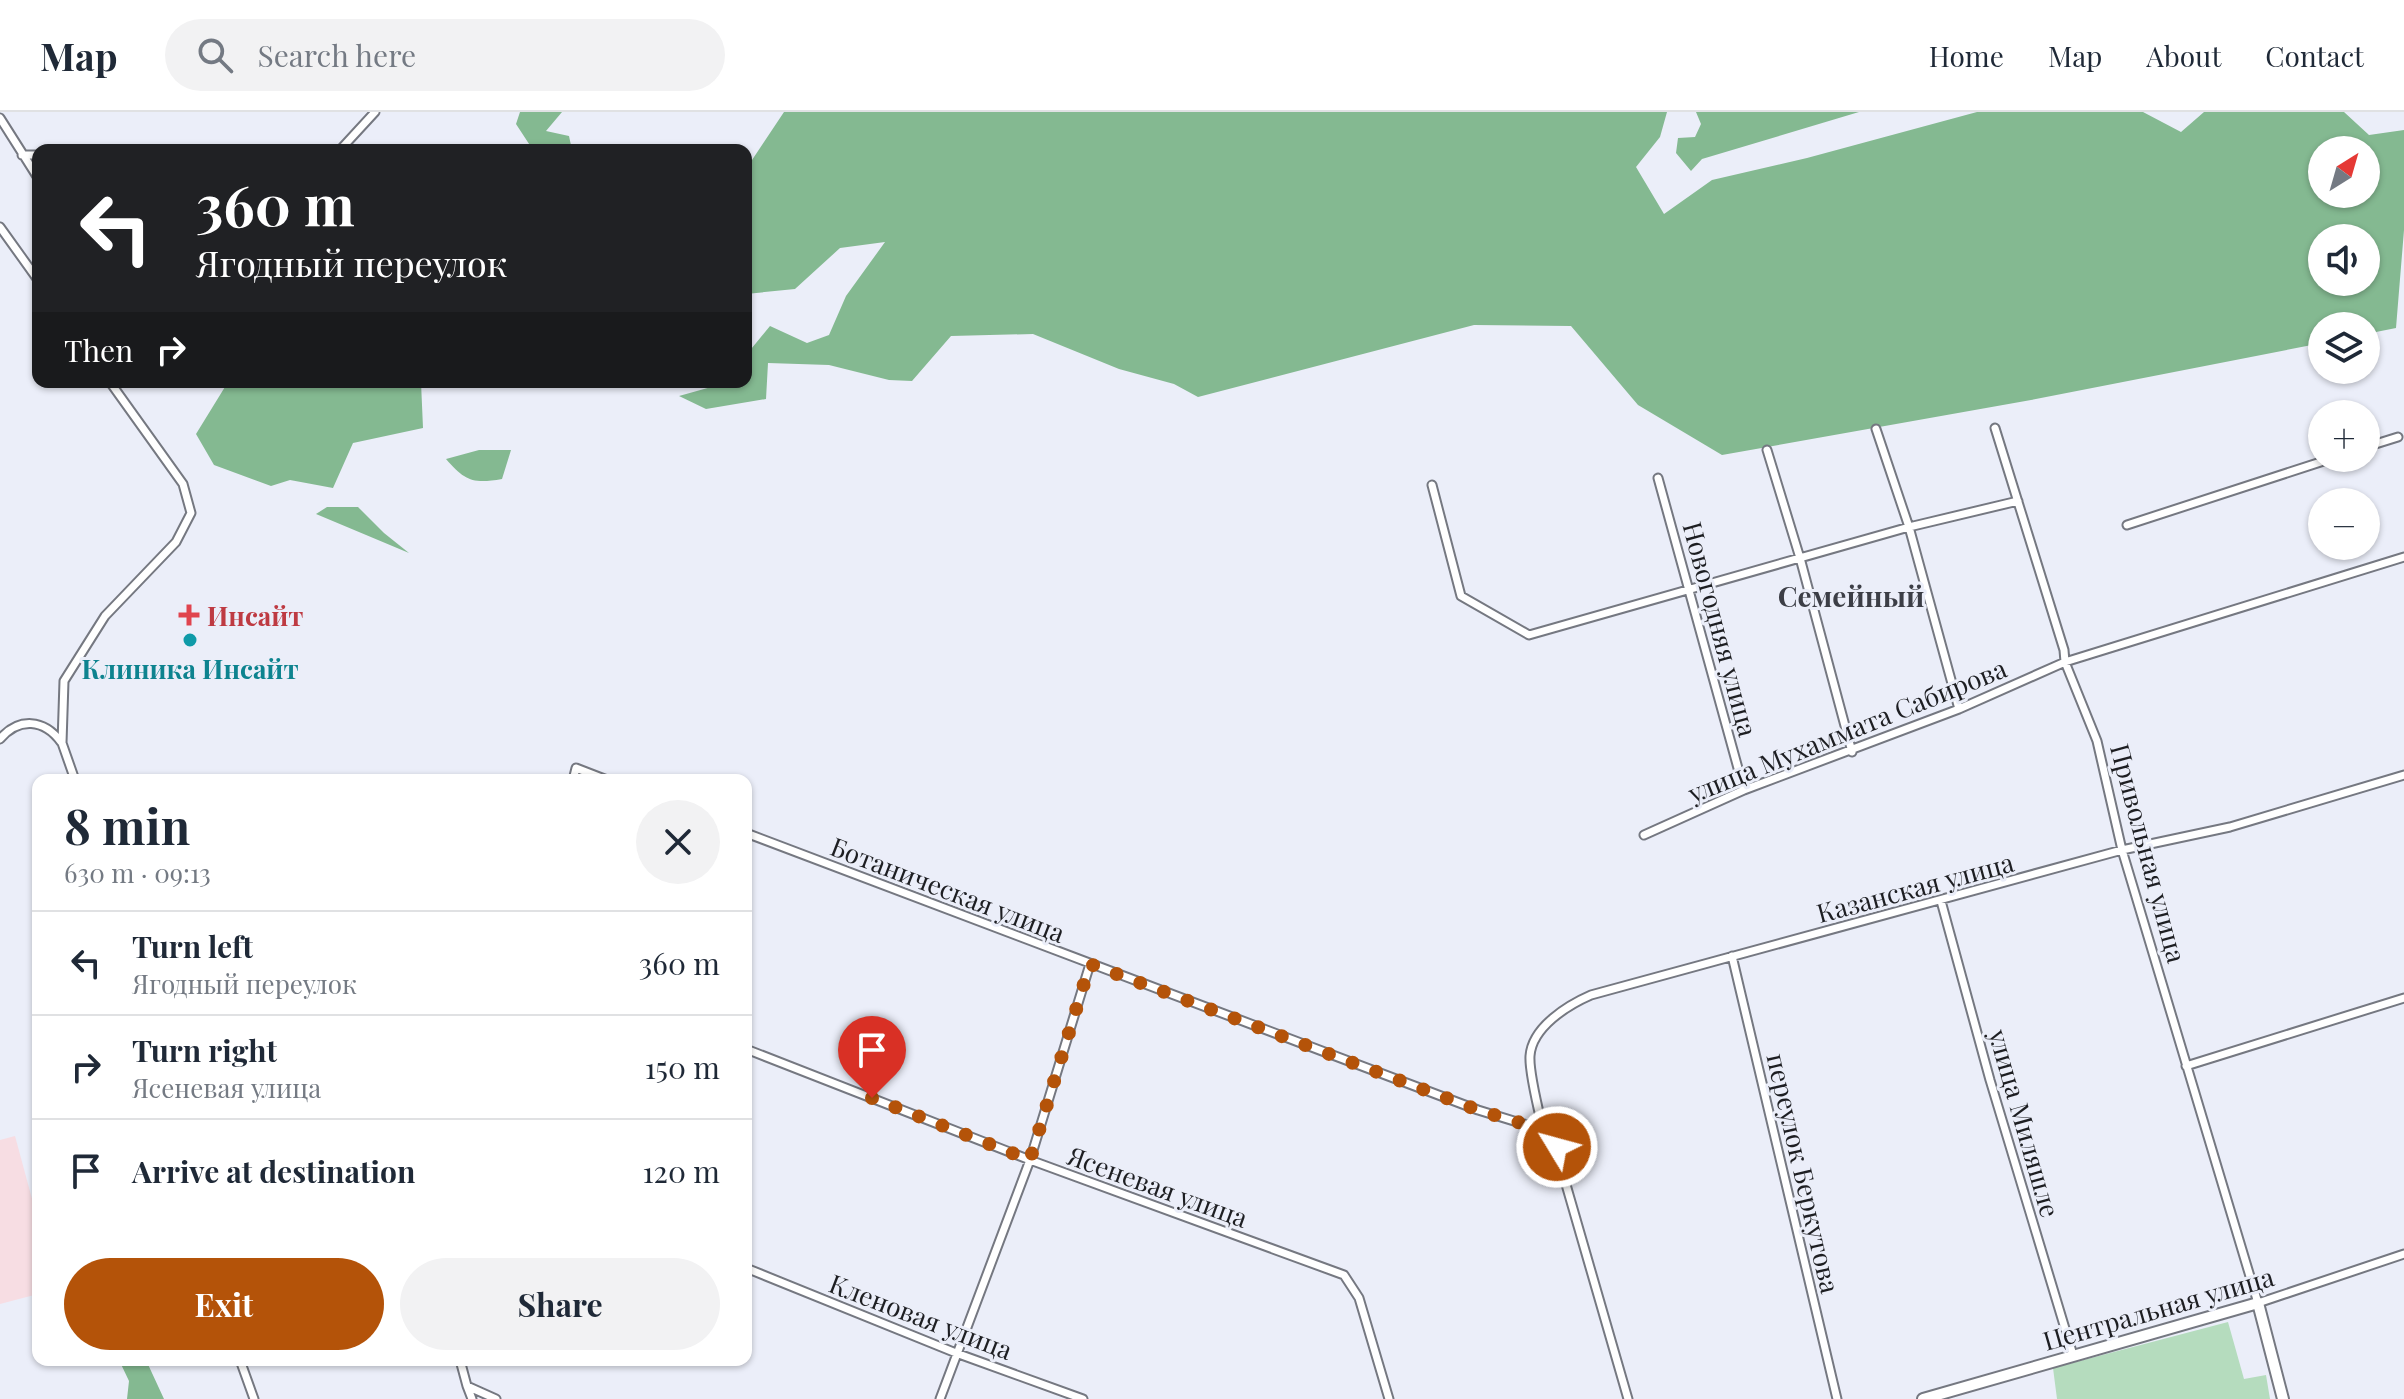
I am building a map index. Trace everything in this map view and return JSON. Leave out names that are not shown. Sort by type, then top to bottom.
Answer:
[{"type":"street","points":[[346,144],[375,112]]},
{"type":"street","points":[[0,118],[32,169]]},
{"type":"street","points":[[22,155],[32,155]]},
{"type":"street","points":[[0,227],[32,272]]},
{"type":"street","points":[[62,743],[64,681],[105,616],[176,542],[191,513],[183,484],[114,388]]},
{"type":"street","name":"Привольная улица","points":[[1995,428],[2064,650],[2065,662],[2097,741],[2122,850],[2258,1303],[2283,1399]]},
{"type":"street","points":[[1876,429],[1909,527],[1959,709]]},
{"type":"street","points":[[2380,443],[2398,437]]},
{"type":"street","points":[[1767,450],[1800,558],[1852,752]]},
{"type":"street","points":[[2127,525],[2308,466]]},
{"type":"street","name":"Новогодняя улица","points":[[1658,478],[1744,790]]},
{"type":"street","points":[[1432,485],[1461,596],[1529,635],[1909,527],[2018,501]]},
{"type":"street","points":[[2065,662],[2404,557]]},
{"type":"street","name":"улица Мухаммата Сабирова","points":[[1644,835],[1744,790],[1852,752],[2065,662]]},
{"type":"street","points":[[0,739],[15,726],[32,723],[44,726],[54,732],[62,743],[73,774]]},
{"type":"street","points":[[574,774],[576,768],[592,774]]},
{"type":"street","name":"Казанская улица","points":[[1542,1125],[1530,1055],[1538,1034],[1559,1014],[1591,995],[2122,850],[2230,827],[2404,775]]},
{"type":"street","name":"Ботаническая улица","points":[[752,835],[1478,1110],[1537,1128],[1542,1125]]},
{"type":"street","name":"улица Миляшле","points":[[1941,901],[1990,1080],[2073,1355]]},
{"type":"street","name":"переулок Беркутова","points":[[1732,956],[1837,1399]]},
{"type":"street","points":[[940,1399],[1030,1160],[1090,964]]},
{"type":"street","points":[[2186,1066],[2404,998]]},
{"type":"street","name":"Ясеневая улица","points":[[752,1051],[1030,1160],[1344,1275],[1359,1298],[1389,1399]]},
{"type":"street","points":[[1542,1125],[1557,1147],[1628,1399]]},
{"type":"street","name":"Центральная улица","points":[[1923,1399],[2258,1303],[2404,1254]]},
{"type":"street","name":"Кленовая улица","points":[[752,1270],[956,1353],[1083,1399]]},
{"type":"street","points":[[242,1366],[254,1399]]},
{"type":"street","points":[[462,1366],[472,1399]]},
{"type":"street","points":[[467,1386],[496,1399]]},
{"type":"shaded area","points":[[15,1136],[32,1199],[32,1296],[0,1304],[0,1140]]},
{"type":"green space","points":[[520,112],[562,112],[546,131],[569,136],[571,144],[529,144],[516,124]]},
{"type":"green space","points":[[784,112],[1667,112],[1660,137],[1636,167],[1664,214],[1712,180],[1977,112],[2143,112],[2181,132],[2204,112],[2344,112],[2369,135],[2404,130],[2404,230],[2396,328],[2380,331],[2380,312],[2308,312],[2308,346],[2031,400],[1722,455],[1638,405],[1571,326],[1474,325],[1198,397],[1174,384],[1119,369],[1033,334],[951,336],[912,381],[889,380],[829,365],[768,363],[766,399],[706,409],[679,396],[708,388],[752,388],[752,348],[770,326],[807,343],[829,335],[846,296],[885,242],[840,248],[795,289],[752,293],[752,160]]},
{"type":"green space","points":[[1696,112],[1859,112],[1702,159],[1691,171],[1676,153],[1678,138],[1695,137],[1701,124]]},
{"type":"green space","points":[[224,388],[421,388],[423,428],[353,443],[333,488],[290,480],[271,486],[214,465],[196,434]]},
{"type":"green space","points":[[479,450],[511,450],[502,479],[470,479],[446,459]]},
{"type":"green space","points":[[327,507],[358,507],[409,553],[316,514]]},
{"type":"green space","points":[[2228,1322],[2244,1379],[2266,1375],[2270,1399],[2057,1399],[2053,1368]]},
{"type":"green space","points":[[122,1366],[149,1366],[164,1399],[127,1399],[129,1381]]},
{"type":"place","name":"Инсайт","points":[[189,615]]},
{"type":"place","name":"Клиника Инсайт","points":[[190,640]]},
{"type":"district","name":"Семейный","points":[[1851,595]]},
{"type":"route","points":[[872,1098],[1030,1160],[1090,964],[1478,1110],[1537,1128],[1542,1125],[1557,1147]]}]
